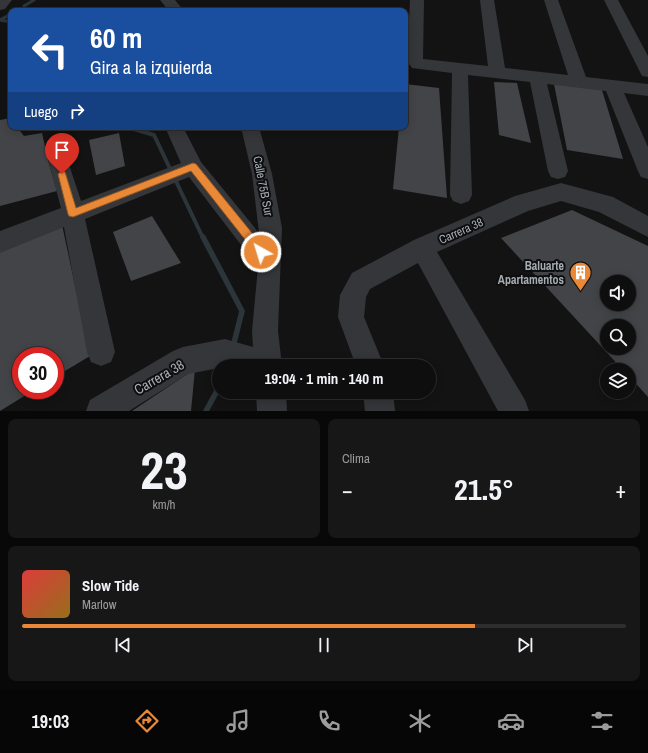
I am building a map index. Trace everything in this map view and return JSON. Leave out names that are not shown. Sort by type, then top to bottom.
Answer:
[{"type":"street","points":[[0,6],[5,0]]},
{"type":"street","points":[[167,0],[182,8]]},
{"type":"street","points":[[417,0],[416,63],[579,82],[612,85],[647,84],[611,0]]},
{"type":"street","points":[[487,0],[497,73]]},
{"type":"street","points":[[551,0],[579,82]]},
{"type":"street","points":[[460,69],[461,195]]},
{"type":"street","points":[[537,77],[558,171]]},
{"type":"street","points":[[612,85],[648,171]]},
{"type":"street","points":[[174,130],[179,172],[270,264]]},
{"type":"street","name":"Calle 75B Sur","points":[[251,130],[262,174],[270,228],[270,264],[265,331],[268,359]]},
{"type":"street","points":[[55,148],[73,214],[101,352]]},
{"type":"street","points":[[0,242],[179,172]]},
{"type":"street","name":"Carrera 38","points":[[367,359],[351,317],[353,295],[361,282],[422,248],[523,203],[561,192],[605,204],[648,226]]},
{"type":"street","points":[[422,248],[514,411]]},
{"type":"street","name":"Carrera 38","points":[[101,411],[183,361],[230,354],[240,359]]},
{"type":"street","name":"Calle 75B Sur","points":[[271,399],[272,411]]},
{"type":"street","points":[[379,399],[380,411]]},
{"type":"building","points":[[494,82],[517,83],[531,143],[499,135]]},
{"type":"building","points":[[408,84],[439,88],[447,198],[393,189],[399,130],[408,130]]},
{"type":"building","points":[[554,84],[602,90],[623,159],[567,150]]},
{"type":"building","points":[[8,119],[8,130],[19,130],[24,136],[42,133],[57,191],[0,206],[0,120]]},
{"type":"building","points":[[119,133],[125,166],[96,175],[89,140]]},
{"type":"building","name":"Baluarte Apartamentos","points":[[572,210],[648,246],[648,397],[636,384],[636,363],[617,363],[609,355],[636,355],[636,319],[600,319],[600,345],[501,238]]},
{"type":"building","points":[[152,216],[181,263],[131,281],[113,232]]},
{"type":"building","points":[[61,220],[90,356],[64,372],[64,347],[12,347],[12,399],[19,399],[0,411],[0,247]]},
{"type":"building","points":[[195,369],[191,411],[132,411]]},
{"type":"waterway","points":[[24,6],[34,0]]},
{"type":"waterway","points":[[8,16],[0,20],[8,21]]},
{"type":"waterway","points":[[137,130],[154,135],[203,238]]},
{"type":"waterway","points":[[203,237],[242,311],[233,347]]},
{"type":"waterway","points":[[206,411],[212,399]]},
{"type":"place","name":"Baluarte Apartamentos","points":[[580,292]]},
{"type":"route","points":[[62,174],[73,214],[193,167],[261,252]]}]
